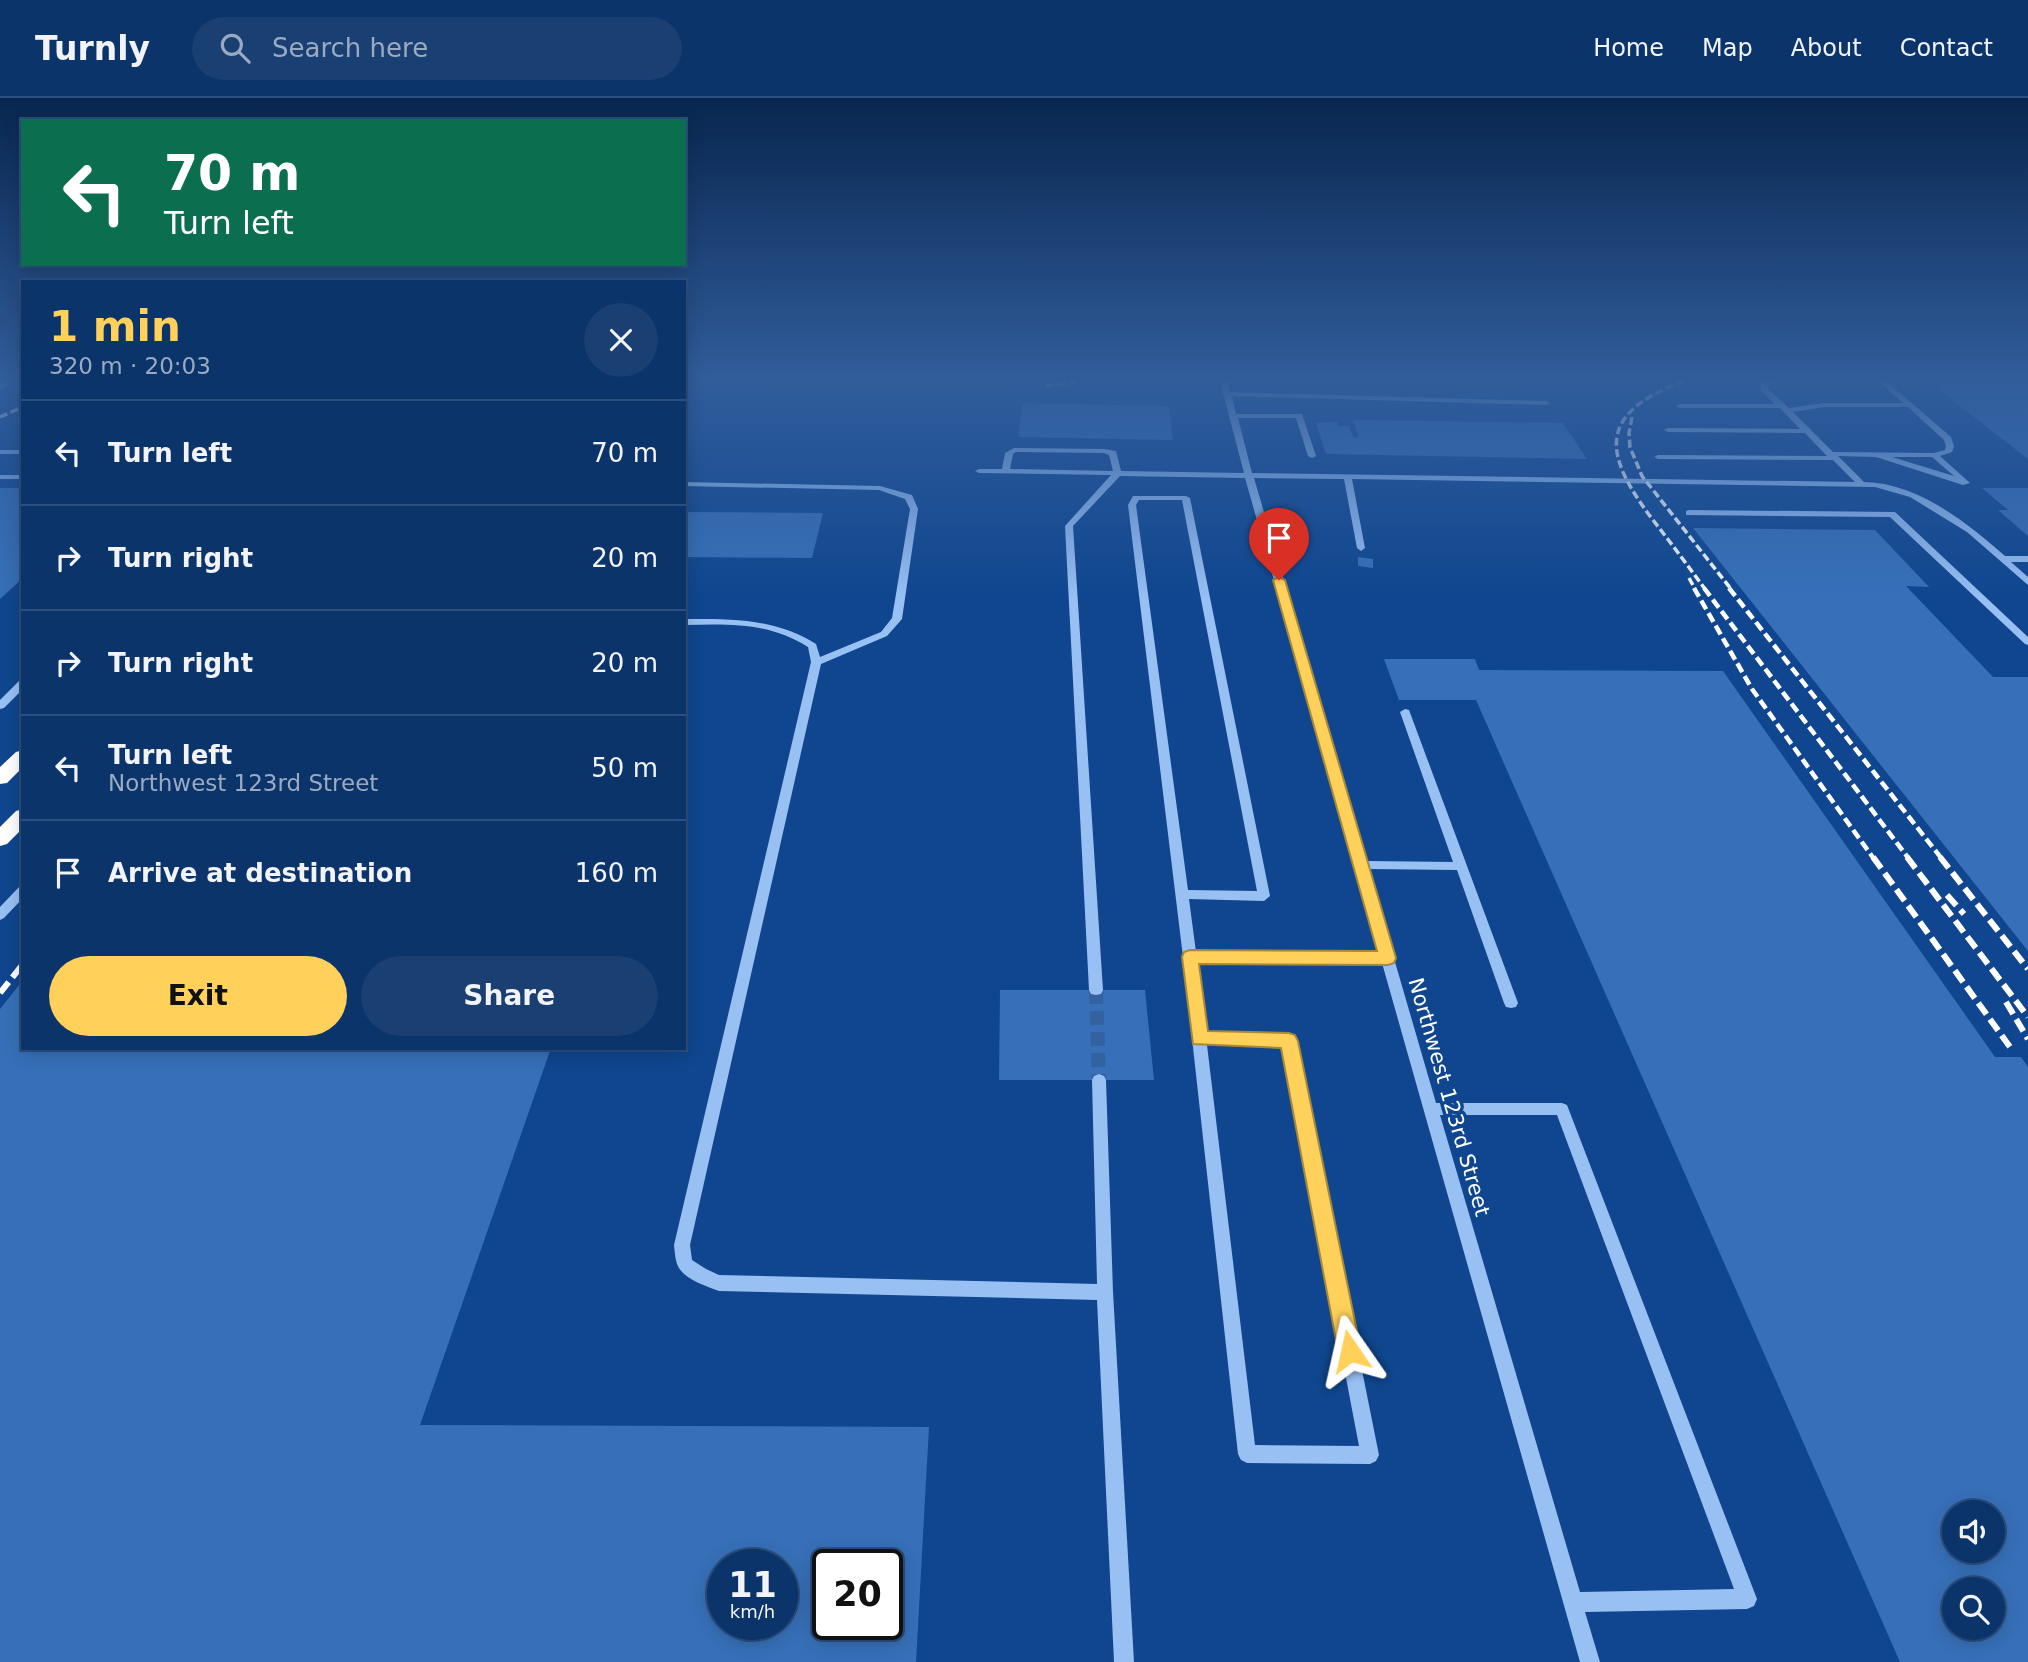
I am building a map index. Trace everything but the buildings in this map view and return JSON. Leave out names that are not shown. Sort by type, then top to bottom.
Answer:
[{"type":"highway","points":[[0,778],[21,758]]},
{"type":"highway","points":[[0,839],[21,818]]},
{"type":"street","points":[[1006,471],[1010,454]]},
{"type":"street","points":[[1113,454],[1118,473]]},
{"type":"street","name":"Northwest 123rd Street","points":[[1243,454],[1590,1662]]},
{"type":"street","points":[[1878,454],[1966,483],[1934,455]]},
{"type":"street","points":[[1658,457],[1939,454]]},
{"type":"street","points":[[1832,456],[1863,485]]},
{"type":"street","points":[[979,471],[1863,485],[1913,495],[1970,530],[2028,582]]},
{"type":"street","points":[[1096,990],[1069,526],[1118,473]]},
{"type":"street","points":[[0,477],[21,477]]},
{"type":"street","points":[[1348,478],[1362,548]]},
{"type":"street","points":[[686,484],[880,488],[909,497],[914,509],[897,619],[884,634],[816,662]]},
{"type":"street","points":[[1182,894],[1264,895],[1186,498],[1136,498],[1132,505],[1190,957],[1199,1039],[1247,1454],[1370,1455],[1289,1041],[1199,1039]]},
{"type":"street","points":[[1689,513],[1892,514],[2023,634],[2028,642]]},
{"type":"street","points":[[2002,559],[2028,559]]},
{"type":"street","points":[[686,622],[759,623],[775,626],[790,631],[813,646],[816,662],[682,1245],[685,1264],[700,1275],[719,1283],[1105,1292]]},
{"type":"street","points":[[0,706],[21,685]]},
{"type":"street","points":[[1405,712],[1511,1003]]},
{"type":"street","points":[[1361,865],[1462,866]]},
{"type":"street","points":[[0,915],[21,892]]},
{"type":"street","points":[[1190,957],[1388,958]]},
{"type":"street","points":[[1099,1080],[1105,1292],[1124,1662]]},
{"type":"street","points":[[1431,1110],[1562,1109],[1747,1600],[1573,1602]]},
{"type":"tunnel","points":[[1096,990],[1099,1080]]},
{"type":"railway","points":[[1618,454],[1624,475],[1636,496],[1705,589]]},
{"type":"railway","points":[[1633,454],[1642,476],[1731,589]]},
{"type":"railway","points":[[1689,578],[1695,589]]},
{"type":"railway","points":[[1694,588],[1752,689],[1874,859]]},
{"type":"railway","points":[[1704,588],[1909,859]]},
{"type":"railway","points":[[1729,588],[1942,859]]},
{"type":"railway","points":[[1873,857],[2010,1047]]},
{"type":"railway","points":[[1907,857],[2028,1017]]},
{"type":"railway","points":[[1940,857],[2028,969]]},
{"type":"railway","points":[[1947,895],[1964,914]]},
{"type":"railway","points":[[0,993],[21,967]]},
{"type":"railway","points":[[2006,1002],[2028,1039]]},
{"type":"route","points":[[1279,580],[1388,958],[1190,957],[1199,1039],[1289,1041],[1350,1351]]}]
